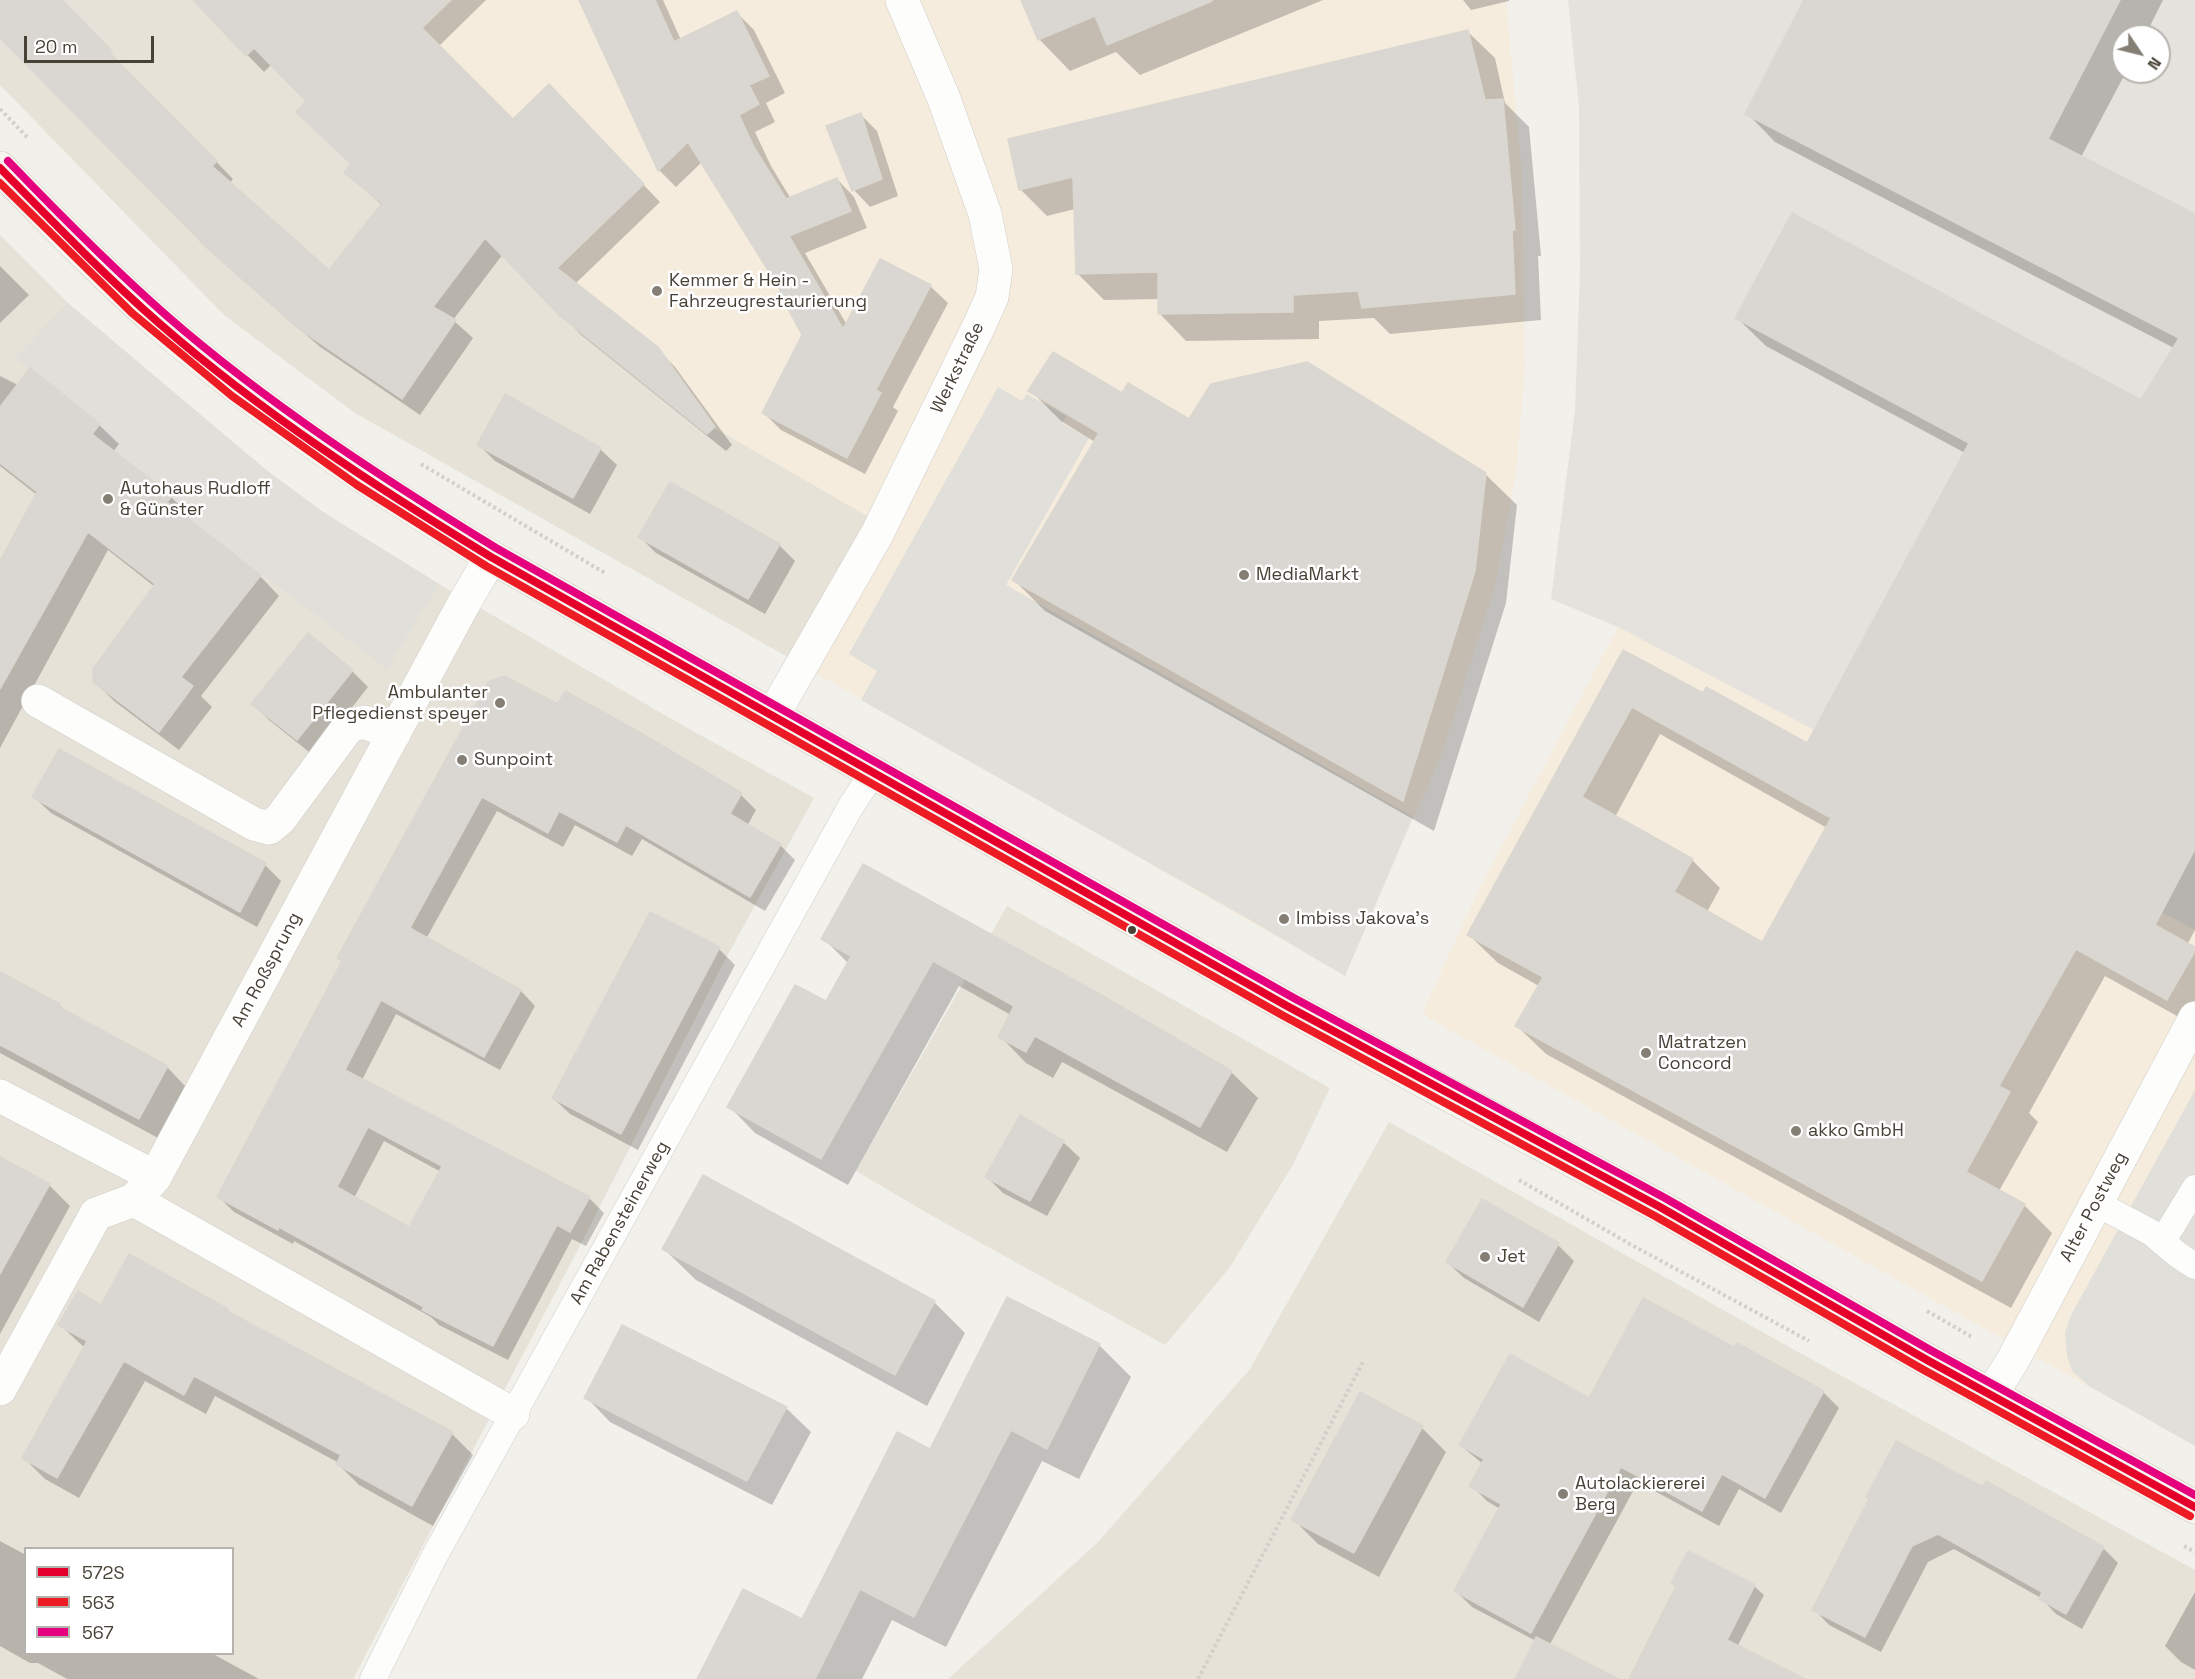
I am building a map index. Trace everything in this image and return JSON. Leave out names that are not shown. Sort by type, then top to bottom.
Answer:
[{"type":"main road","points":[[0,168],[106,274],[160,324],[229,381],[307,440],[413,510],[491,557],[1287,1006],[1660,1207],[1991,1395],[2195,1507]]},
{"type":"street","name":"Werkstraße","points":[[773,715],[892,504],[992,297],[995,284],[996,268],[985,214],[944,99],[902,0]]},
{"type":"street","name":"Am Roßsprung","points":[[144,1189],[491,557]]},
{"type":"street","points":[[38,700],[255,824],[269,828],[280,819],[349,726],[364,722],[394,734]]},
{"type":"street","name":"Alter Postweg","points":[[1991,1395],[2013,1359],[2195,1018]]},
{"type":"street","points":[[0,1096],[144,1189],[513,1414]]},
{"type":"street","points":[[0,1389],[96,1214],[144,1189]]},
{"type":"lane","name":"Am Rabensteinerweg","points":[[373,1679],[434,1557],[851,806],[874,771]]},
{"type":"lane","points":[[2162,1242],[2195,1188]]},
{"type":"lane","points":[[2096,1203],[2151,1233],[2195,1266]]},
{"type":"path","points":[[0,109],[33,142]]},
{"type":"path","points":[[411,458],[610,576]]},
{"type":"path","points":[[1198,1679],[1363,1362]]},
{"type":"shaded area","points":[[0,0],[253,0],[564,320],[659,396],[882,524],[802,665],[355,413],[224,315],[0,85]]},
{"type":"shaded area","points":[[253,0],[1506,0],[1522,175],[1525,370],[1516,474],[1495,586],[1442,753],[1345,976],[802,665],[881,524],[659,396],[564,320]]},
{"type":"shaded area","points":[[1568,0],[2195,0],[2195,930],[1618,627],[1551,599],[1575,410],[1580,270],[1579,107]]},
{"type":"shaded area","points":[[0,235],[68,303],[265,469],[323,512],[439,584],[682,725],[814,798],[725,960],[584,1238],[353,1679],[0,1679]]},
{"type":"shaded area","points":[[68,303],[265,469],[323,512],[439,584],[387,669],[167,502],[172,496],[92,434],[100,423],[15,358]]},
{"type":"shaded area","points":[[998,387],[1022,401],[1027,394],[1066,416],[1062,423],[1089,438],[1006,585],[1413,817],[1345,976],[861,700],[877,671],[849,654]]},
{"type":"shaded area","points":[[1618,627],[2195,930],[2195,1446],[1430,1019],[1423,1011],[1478,891]]},
{"type":"shaded area","points":[[1007,906],[1330,1088],[1294,1163],[1230,1267],[1165,1345],[934,1217],[856,1171]]},
{"type":"shaded area","points":[[2195,1090],[2195,1446],[2089,1386],[2073,1372],[2067,1357],[2065,1332],[2071,1315]]},
{"type":"shaded area","points":[[1389,1122],[1782,1343],[2195,1570],[2195,1679],[948,1679],[1098,1542],[1250,1369]]},
{"type":"building","points":[[0,0],[62,0],[112,51],[110,53],[217,161],[212,166],[329,270],[382,203],[344,173],[351,164],[296,112],[306,101],[254,48],[246,56],[193,0],[451,0],[422,28],[513,119],[549,84],[644,184],[557,268],[658,347],[715,427],[707,434],[560,316],[485,238],[433,307],[456,320],[402,399],[299,329],[208,249],[0,38]]},
{"type":"building","points":[[579,0],[655,0],[674,42],[737,11],[769,76],[749,85],[759,104],[739,115],[754,147],[786,199],[837,178],[851,211],[789,236],[843,329],[880,259],[931,285],[876,390],[881,393],[847,458],[762,413],[802,335],[779,292],[781,291],[688,142],[658,171]]},
{"type":"building","points":[[1021,0],[1212,1],[1107,45],[1095,16],[1038,40]]},
{"type":"building","points":[[1804,0],[2120,0],[2048,139],[2195,214],[2195,849],[2155,925],[2195,947],[2195,951],[2167,1000],[2076,949],[1999,1086],[2010,1092],[1966,1172],[2025,1204],[1982,1281],[1515,1026],[1543,977],[1467,935],[1623,650],[1703,693],[1706,687],[1807,743],[1969,443],[1735,318],[1792,213],[2141,400],[2179,338],[1745,114]],"holes":[[[1632,707],[1831,818],[1762,942],[1674,892],[1693,859],[1582,797]]]},
{"type":"building","points":[[1468,30],[1485,100],[1503,99],[1515,230],[1512,230],[1515,294],[1362,308],[1358,291],[1293,295],[1293,312],[1158,314],[1158,272],[1076,274],[1073,177],[1019,190],[1008,139]]},
{"type":"building","points":[[861,113],[882,179],[852,191],[826,126]]},
{"type":"building","name":"MediaMarkt","points":[[1053,352],[1122,393],[1128,383],[1189,419],[1211,384],[1307,362],[1486,473],[1475,571],[1403,801],[1012,580],[1099,433],[1028,391]]},
{"type":"building","points":[[30,368],[100,424],[92,434],[172,496],[167,502],[261,575],[181,677],[193,686],[159,732],[93,682],[93,669],[155,584],[88,532],[0,689],[0,561],[37,492],[0,463],[0,407]]},
{"type":"building","points":[[505,394],[601,448],[573,498],[477,445]]},
{"type":"building","points":[[670,482],[780,544],[748,599],[638,537]]},
{"type":"building","points":[[308,633],[353,670],[297,740],[251,704]]},
{"type":"building","points":[[504,676],[558,704],[565,691],[634,729],[742,793],[730,814],[781,844],[750,897],[626,825],[617,842],[559,811],[548,833],[482,797],[410,928],[521,990],[484,1057],[381,1000],[345,1070],[590,1197],[570,1232],[557,1225],[493,1346],[422,1310],[424,1307],[279,1227],[278,1230],[217,1197],[342,961],[337,958],[488,682]],"holes":[[[368,1127],[442,1166],[409,1227],[337,1187]]]},
{"type":"building","points":[[59,749],[266,863],[240,912],[32,797]]},
{"type":"building","points":[[863,864],[1096,992],[1232,1071],[1200,1127],[1035,1036],[1026,1052],[998,1037],[1014,1006],[933,961],[821,1159],[727,1107],[795,985],[826,1001],[851,956],[821,939]]},
{"type":"building","points":[[650,912],[720,947],[621,1134],[552,1098]]},
{"type":"building","points":[[0,972],[168,1066],[139,1119],[0,1045]]},
{"type":"building","points":[[1020,1115],[1064,1141],[1030,1201],[985,1177]]},
{"type":"building","points":[[0,1157],[50,1184],[0,1274]]},
{"type":"building","points":[[703,1175],[935,1301],[895,1375],[662,1249]]},
{"type":"building","points":[[1482,1199],[1559,1243],[1523,1307],[1446,1262]]},
{"type":"building","points":[[129,1254],[228,1309],[227,1311],[453,1432],[412,1506],[336,1464],[341,1455],[194,1376],[184,1395],[124,1361],[57,1478],[22,1458],[87,1341],[58,1325],[78,1291],[101,1305]]},
{"type":"building","points":[[1007,1297],[1100,1344],[1047,1449],[1011,1430],[914,1617],[860,1589],[815,1679],[697,1679],[743,1589],[802,1619],[897,1432],[930,1449]]},
{"type":"building","points":[[1643,1298],[1734,1347],[1737,1343],[1824,1391],[1765,1498],[1722,1474],[1702,1511],[1621,1467],[1531,1633],[1454,1591],[1501,1504],[1469,1486],[1484,1459],[1459,1445],[1510,1354],[1589,1398]]},
{"type":"building","points":[[622,1325],[787,1407],[747,1481],[584,1398]]},
{"type":"building","points":[[1360,1392],[1423,1426],[1354,1553],[1291,1520]]},
{"type":"building","points":[[1896,1441],[1983,1487],[1986,1481],[2104,1547],[2066,1614],[2039,1599],[2042,1592],[1938,1534],[1912,1546],[1865,1637],[1812,1610],[1869,1499],[1866,1497]]},
{"type":"building","points":[[1688,1551],[1755,1585],[1727,1640],[1805,1679],[1629,1679],[1676,1586],[1671,1583]]},
{"type":"building","points":[[1536,1637],[1619,1679],[1515,1679]]},
{"type":"transit line","name":"567","points":[[8,161],[126,279],[245,380],[327,439],[496,548],[1292,997],[1665,1198],[1932,1351],[2195,1495]]},
{"type":"transit line","name":"572S","points":[[0,168],[78,248],[199,357],[321,448],[405,504],[491,557],[1287,1006],[1660,1207],[1927,1360],[2195,1507]]},
{"type":"transit line","name":"563","points":[[0,183],[132,313],[232,396],[357,485],[486,566],[1282,1015],[1655,1216],[1922,1369],[2190,1516]]},
{"type":"place","name":"Kemmer & Hein - Fahrzeugrestaurierung","points":[[657,291]]},
{"type":"place","name":"Autohaus Rudloff & Günster","points":[[108,499]]},
{"type":"place","name":"MediaMarkt","points":[[1244,575]]},
{"type":"place","name":"Ambulanter Pflegedienst speyer","points":[[500,703]]},
{"type":"place","name":"Sunpoint","points":[[462,760]]},
{"type":"place","name":"Imbiss Jakova's","points":[[1284,919]]},
{"type":"place","name":"Matratzen Concord","points":[[1646,1053]]},
{"type":"place","name":"akko GmbH","points":[[1796,1131]]},
{"type":"place","name":"Jet","points":[[1485,1257]]},
{"type":"place","name":"Autolackiererei Berg","points":[[1563,1494]]}]
